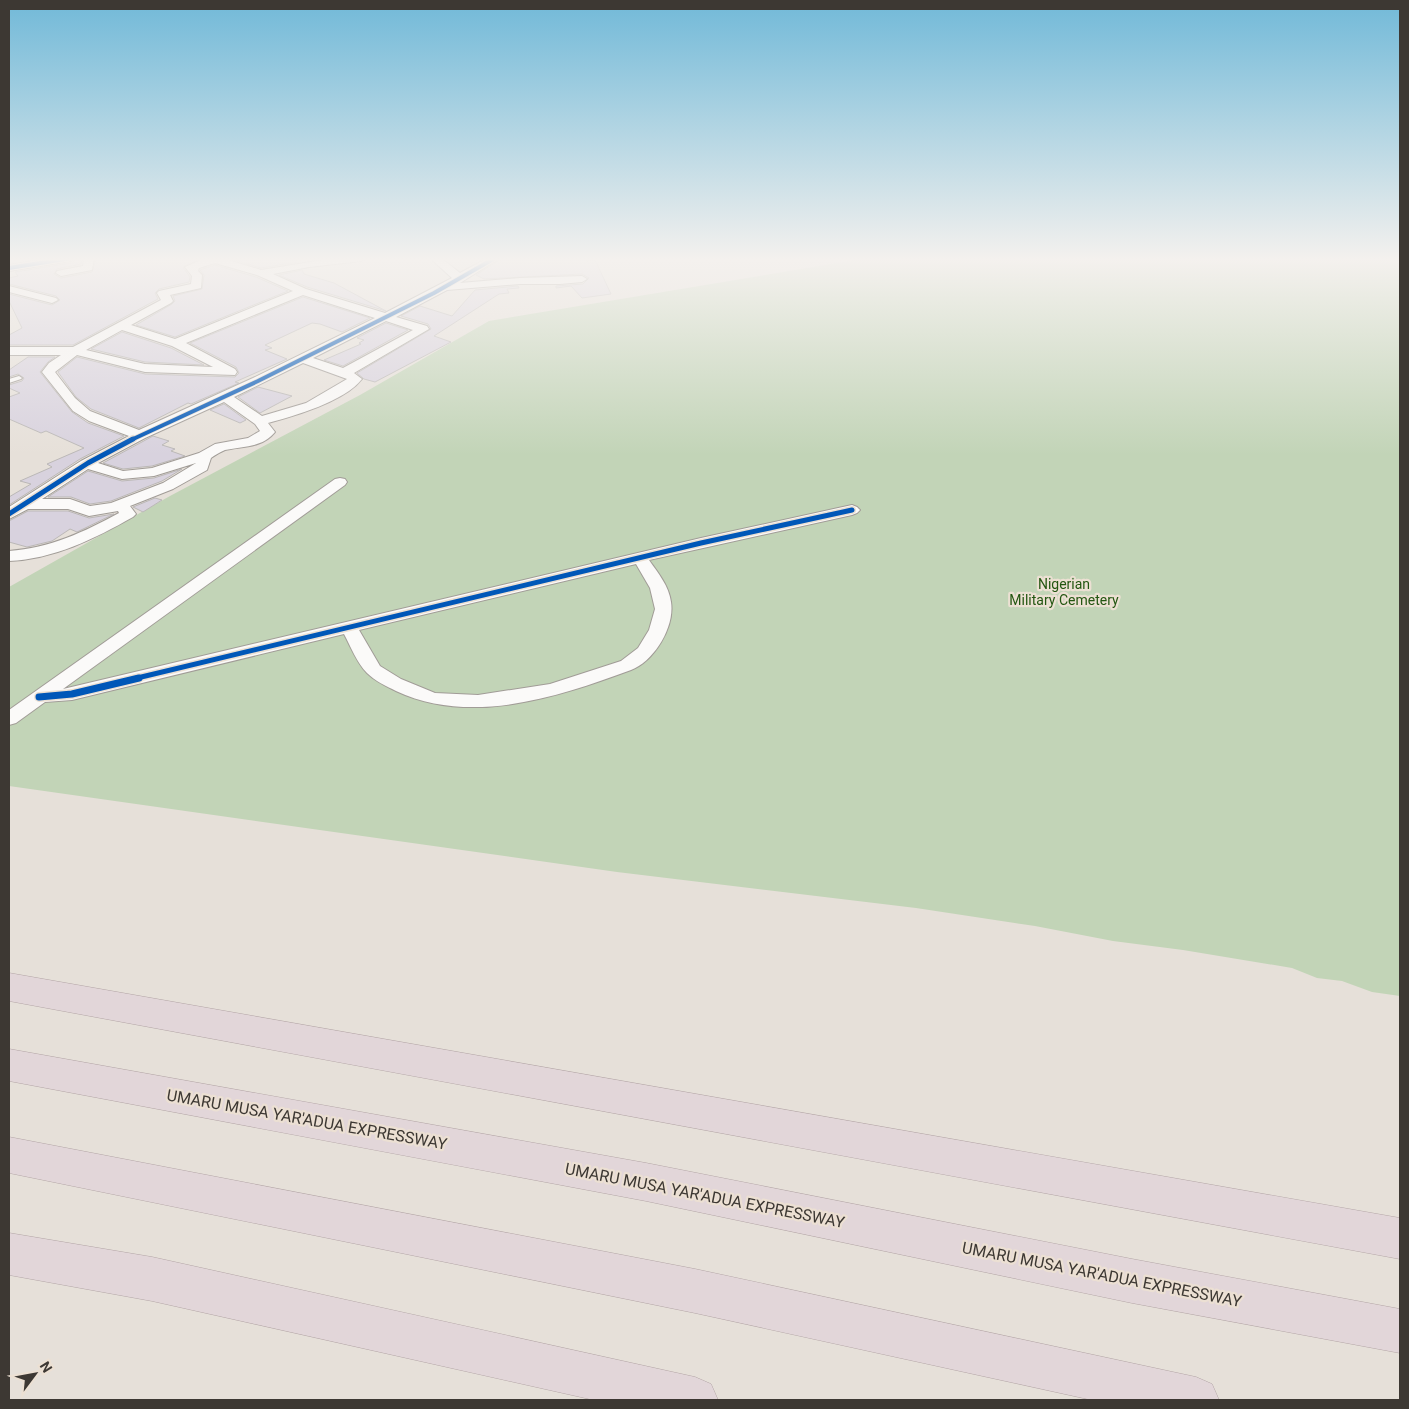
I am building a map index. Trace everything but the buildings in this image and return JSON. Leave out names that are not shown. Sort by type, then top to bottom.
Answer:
[{"type":"highway","points":[[9,987],[1400,1240]]},
{"type":"highway","name":"UMARU MUSA YAR'ADUA EXPRESSWAY","points":[[9,1065],[636,1180],[1122,1279],[1400,1331]]},
{"type":"highway","points":[[9,1155],[695,1291],[1196,1400]]},
{"type":"highway","points":[[9,1254],[152,1279],[695,1400]]},
{"type":"street","points":[[124,324],[75,351],[53,366],[48,372],[70,401],[86,415],[140,435]]},
{"type":"street","points":[[176,343],[222,324]]},
{"type":"street","points":[[9,514],[86,464],[140,435],[258,381],[372,324]]},
{"type":"street","points":[[344,373],[423,329],[407,324]]},
{"type":"street","points":[[120,326],[176,343],[231,372],[258,381]]},
{"type":"street","points":[[9,351],[75,351],[145,368],[231,372]]},
{"type":"street","points":[[260,420],[291,414],[323,401],[356,379],[302,359]]},
{"type":"street","points":[[86,464],[122,474],[154,472],[168,469],[179,462],[204,456],[220,447],[252,442],[268,432],[260,420],[224,396]]},
{"type":"street","points":[[24,504],[70,504],[89,511],[121,504],[161,489],[202,467],[204,456]]},
{"type":"street","points":[[9,718],[340,482]]},
{"type":"street","points":[[9,556],[26,556],[78,540],[128,514],[121,504]]},
{"type":"street","points":[[39,697],[72,694],[640,558],[852,510]]},
{"type":"street","points":[[349,628],[374,670],[404,687],[435,699],[478,701],[522,696],[561,687],[598,676],[636,661],[654,638],[663,609],[658,586],[640,558]]},
{"type":"lane","points":[[9,381],[19,378]]},
{"type":"green space","name":"Nigerian Military Cemetery","points":[[484,324],[1400,324],[1400,996],[1372,992],[1342,981],[1317,978],[1292,968],[1183,950],[1113,941],[1035,926],[916,908],[617,872],[9,786],[9,587],[170,496],[360,395]]},
{"type":"cycle path","points":[[9,514],[88,463],[140,435],[258,381],[372,324]]},
{"type":"cycle path","points":[[39,697],[72,694],[701,543],[852,510]]}]
